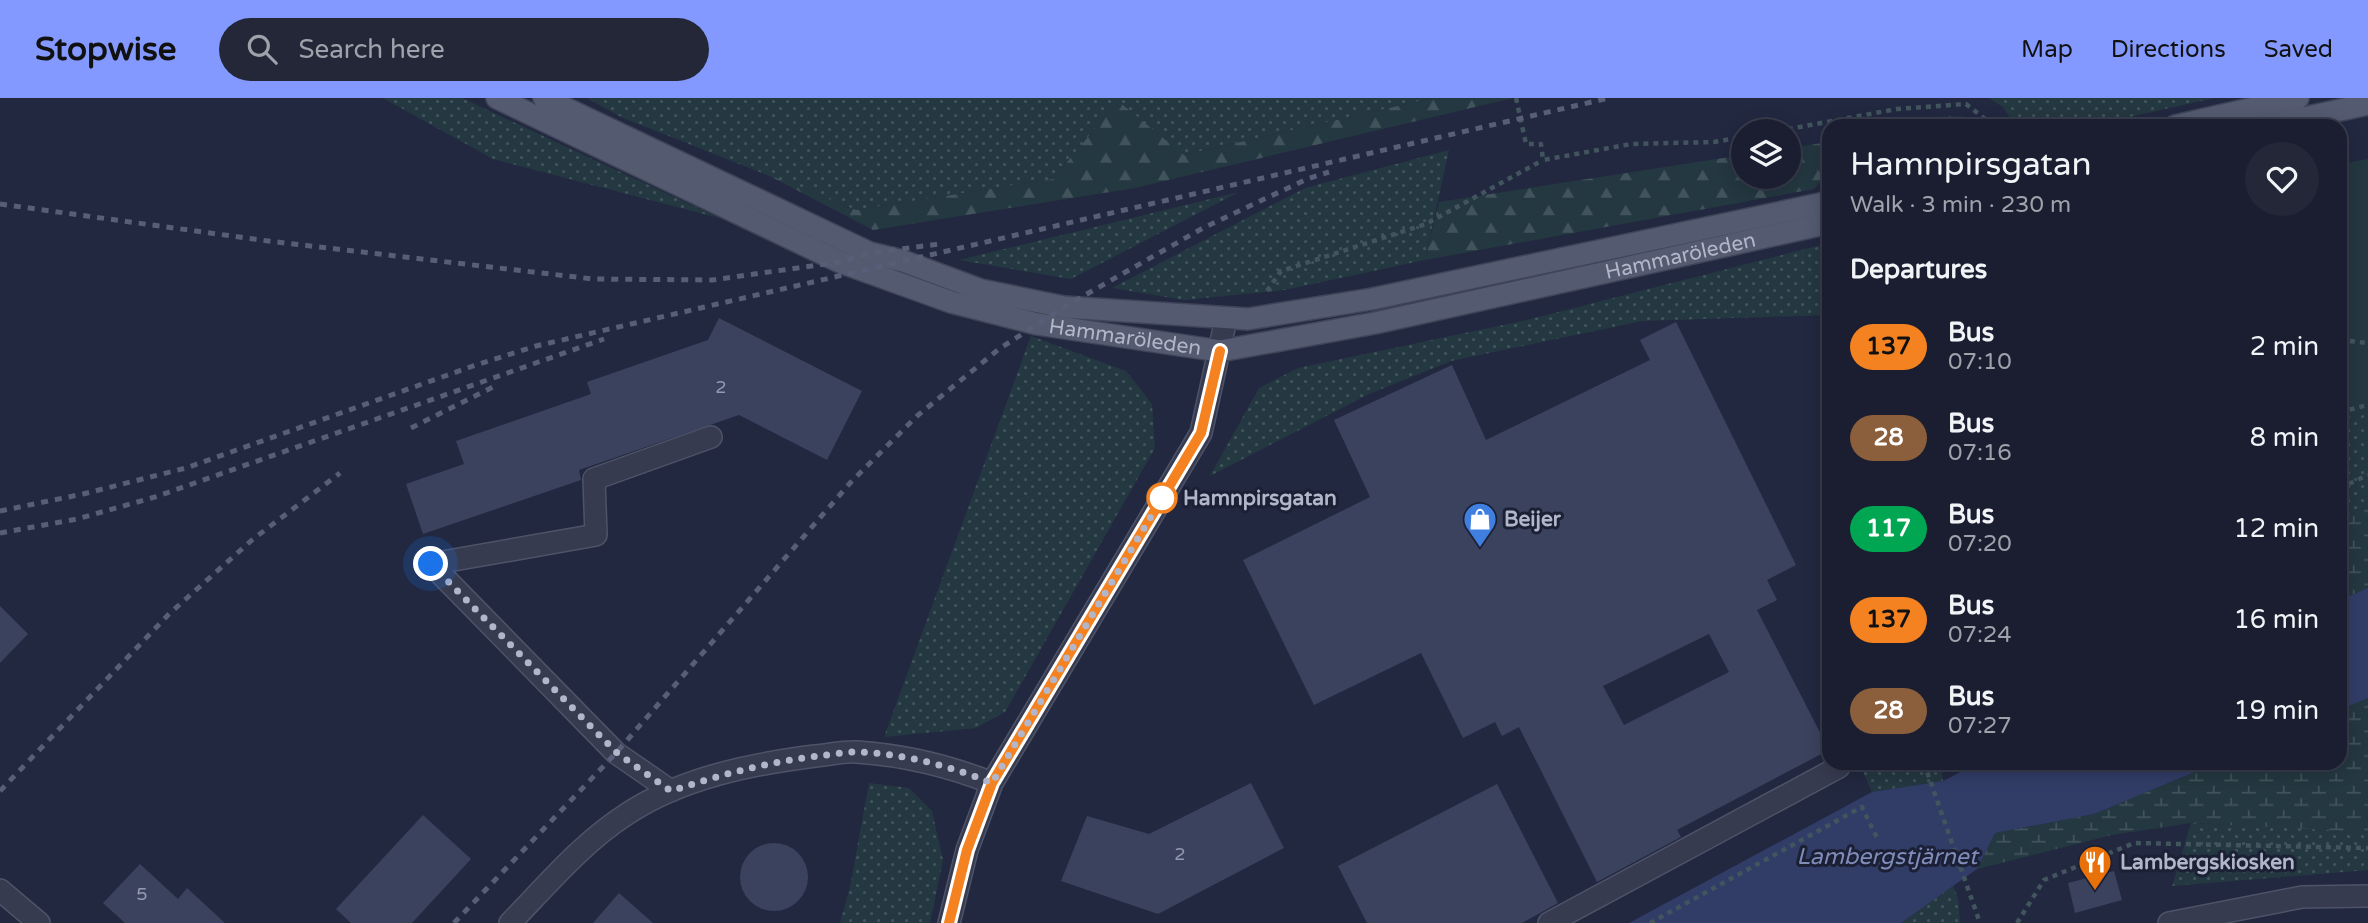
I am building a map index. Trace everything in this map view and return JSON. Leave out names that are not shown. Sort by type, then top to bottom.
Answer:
[{"type":"main road","name":"Hammaröleden","points":[[497,98],[840,262],[951,302],[1037,324],[1220,351],[1375,323],[1822,225]]},
{"type":"main road","name":"Hammaröleden","points":[[544,98],[870,253],[903,261],[981,290],[1065,307],[1248,319],[1372,299],[1822,203]]},
{"type":"main road","points":[[2206,119],[2298,98]]},
{"type":"main road","points":[[2299,119],[2368,104]]},
{"type":"street","points":[[949,923],[967,850],[992,783],[1201,433],[1226,319]]},
{"type":"street","points":[[671,791],[617,753],[431,564],[596,535],[594,479],[711,437]]},
{"type":"street","points":[[510,923],[575,856],[627,814],[671,791],[746,768],[784,760],[855,752],[922,761],[992,783]]},
{"type":"street","points":[[1549,923],[1833,770]]},
{"type":"street","points":[[0,890],[39,923]]},
{"type":"street","points":[[2169,923],[2302,897],[2368,896]]},
{"type":"path","points":[[1516,98],[1526,144],[1541,144],[1543,160]]},
{"type":"path","points":[[1843,119],[1897,109],[1966,104],[1985,119]]},
{"type":"path","points":[[1801,127],[1822,123]]},
{"type":"path","points":[[1248,319],[1280,271],[1426,224],[1543,160],[1631,144],[1731,139]]},
{"type":"path","points":[[2347,341],[2368,343]]},
{"type":"path","points":[[2347,410],[2368,405]]},
{"type":"path","points":[[2347,485],[2368,475]]},
{"type":"path","points":[[1926,770],[1980,923]]},
{"type":"path","points":[[1650,923],[1862,807],[1878,840]]},
{"type":"path","points":[[2017,923],[2044,880],[2134,843],[2368,848]]},
{"type":"green space","points":[[383,98],[462,98],[719,218],[493,159]]},
{"type":"green space","points":[[587,98],[1433,98],[1183,155],[1118,101],[1053,179],[856,210],[623,118]]},
{"type":"green space","points":[[1433,98],[1513,98],[1135,188],[873,230],[764,173],[856,210],[1053,179],[1118,101],[1184,155]]},
{"type":"green space","points":[[1989,98],[2214,98],[2121,119],[2011,119],[2003,107]]},
{"type":"green space","points":[[1961,116],[1966,119],[1901,119]]},
{"type":"green space","points":[[1822,143],[1822,179],[1814,189],[1425,260],[1439,202],[1731,157],[1731,189],[1801,189],[1801,146]]},
{"type":"green space","points":[[1449,150],[1425,260],[1284,290],[1184,300],[1112,288],[1305,188]]},
{"type":"green space","points":[[2368,159],[2368,411],[2347,417],[2347,163]]},
{"type":"green space","points":[[1239,192],[1071,279],[959,260]]},
{"type":"green space","points":[[1822,245],[1822,315],[1642,321],[1451,361],[1369,394],[1210,476],[1259,388],[1298,368],[1527,320]]},
{"type":"green space","points":[[1031,336],[1126,371],[1152,404],[1155,448],[1005,712],[976,728],[884,737]]},
{"type":"green space","points":[[2368,411],[2368,506],[2347,516],[2347,417]]},
{"type":"green space","points":[[2368,506],[2368,588],[2347,597],[2347,516]]},
{"type":"green space","points":[[2368,698],[2368,832],[2191,823],[2112,835],[1977,869],[1995,833],[2094,814],[2199,770],[2347,770],[2347,707]]},
{"type":"green space","points":[[1862,770],[1942,770],[1943,781],[1872,792]]},
{"type":"green space","points":[[869,783],[909,788],[932,811],[943,860],[930,923],[840,923],[850,887]]},
{"type":"green space","points":[[2191,823],[2368,831],[2368,870],[2172,886]]},
{"type":"green space","points":[[1953,886],[1958,898],[1960,923],[1901,923]]},
{"type":"water","points":[[2368,588],[2368,698],[2347,707],[2347,597]]},
{"type":"water","name":"Lambergstjärnet","points":[[1964,770],[2199,770],[2094,814],[1995,833],[1977,869],[1901,923],[1629,923],[1872,792],[1943,781]]},
{"type":"building","points":[[719,318],[862,391],[827,460],[739,415],[579,470],[581,480],[423,534],[406,484],[464,464],[456,441],[591,394],[587,382],[708,340]]},
{"type":"building","points":[[1676,322],[1796,565],[1767,580],[1777,600],[1757,610],[1822,736],[1822,754],[1677,830],[1681,837],[1597,882],[1519,727],[1502,736],[1495,722],[1463,738],[1421,653],[1314,705],[1243,560],[1370,497],[1334,420],[1452,365],[1486,440],[1650,360],[1640,340]],"holes":[[[1709,634],[1729,672],[1624,725],[1603,686]]]},
{"type":"building","points":[[0,606],[28,634],[0,663]]},
{"type":"building","points":[[1251,783],[1284,848],[1158,914],[1061,881],[1087,816],[1149,834]]},
{"type":"building","points":[[1497,784],[1558,903],[1522,923],[1367,923],[1338,866]]},
{"type":"building","points":[[423,815],[471,859],[412,923],[351,923],[336,909]]},
{"type":"building","points":[[767,843],[781,843],[793,848],[803,858],[808,877],[803,896],[793,906],[781,911],[767,911],[755,906],[745,896],[740,884],[740,870],[745,858],[755,848]]},
{"type":"building","points":[[140,864],[178,899],[187,888],[225,923],[125,923],[103,903]]},
{"type":"building","name":"Lambergskiosken","points":[[2114,871],[2122,900],[2075,913],[2068,883]]},
{"type":"building","points":[[619,893],[653,923],[593,923]]},
{"type":"railway","points":[[0,511],[83,494],[186,468],[536,346],[1609,98]]},
{"type":"railway","points":[[454,923],[616,753],[851,482],[917,416],[999,349],[1064,307],[1203,228],[1307,179],[1329,172]]},
{"type":"railway","points":[[0,204],[268,241],[593,279],[712,280],[840,262],[870,253],[939,244]]},
{"type":"railway","points":[[0,533],[77,519],[155,497],[604,339]]},
{"type":"railway","points":[[411,428],[493,387]]},
{"type":"railway","points":[[0,791],[169,614],[252,540],[340,473]]},
{"type":"bus line","name":"137","points":[[949,923],[967,850],[992,783],[1201,433],[1220,351]]},
{"type":"place","name":"Hamnpirsgatan","points":[[1162,498]]},
{"type":"place","name":"Beijer","points":[[1480,549]]},
{"type":"place","name":"Lambergskiosken","points":[[2095,892]]},
{"type":"route","points":[[431,564],[617,753],[671,791],[733,771],[784,760],[855,752],[922,761],[992,783],[1162,498]]}]
